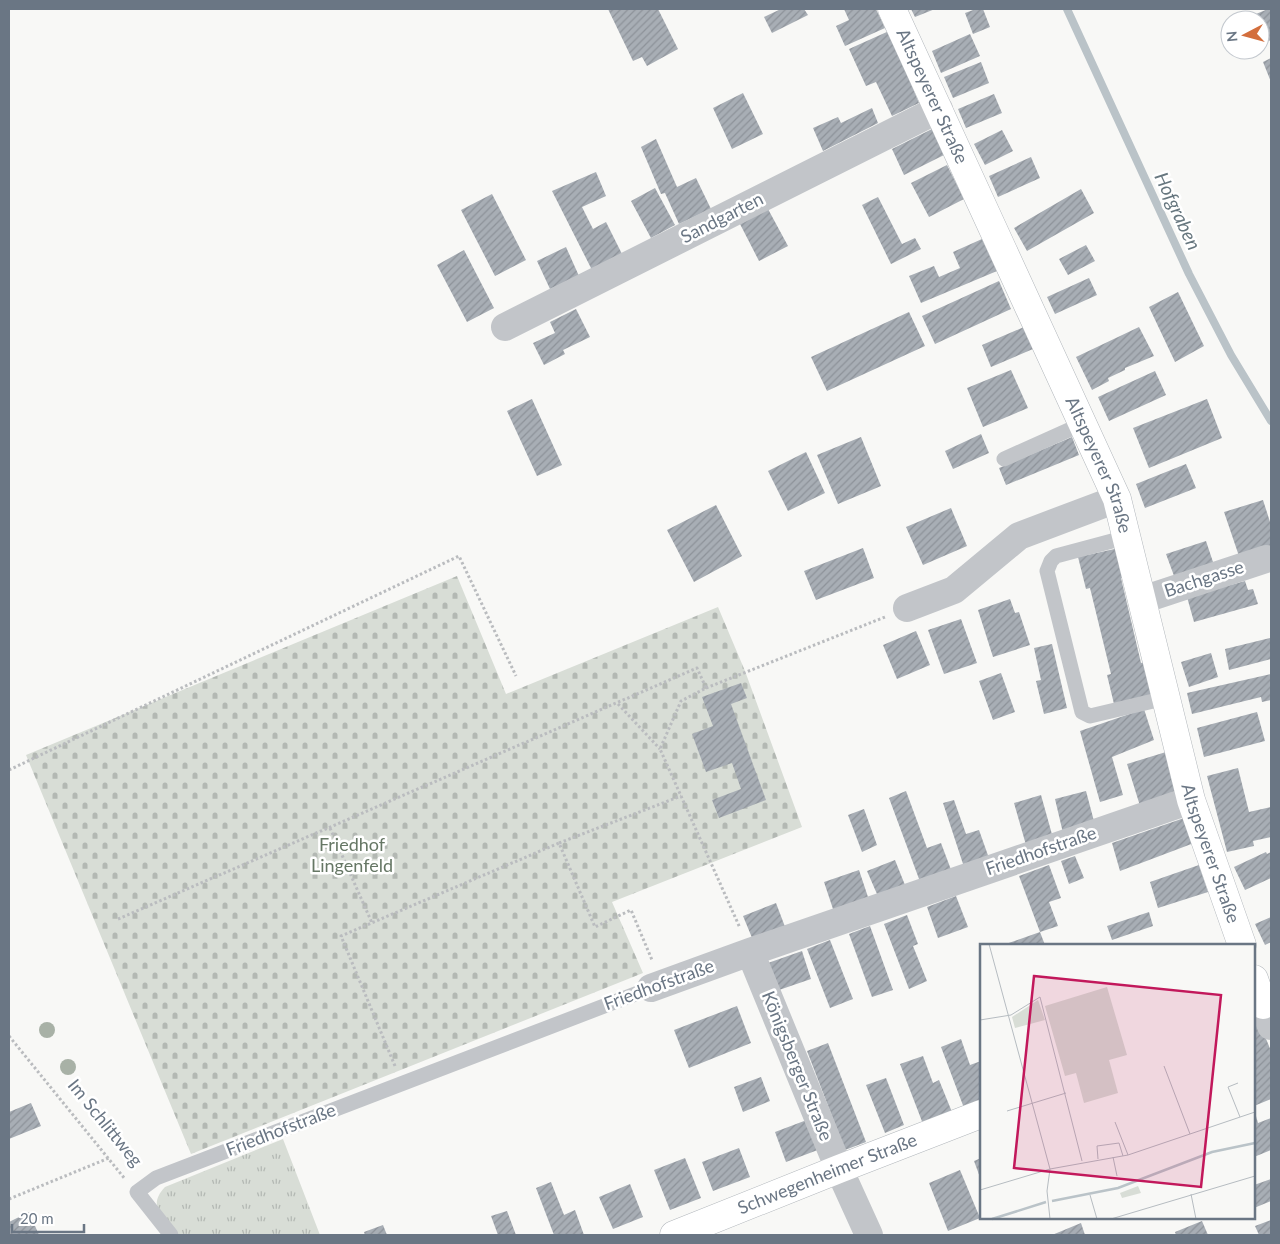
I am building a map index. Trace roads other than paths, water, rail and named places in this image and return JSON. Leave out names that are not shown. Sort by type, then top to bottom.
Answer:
[{"type":"main road","name":"Altspeyerer Straße","points":[[892,9],[1118,499],[1191,800],[1242,944]]},
{"type":"main road","points":[[1255,983],[1265,1012]]},
{"type":"main road","name":"Schwegenheimer Straße","points":[[674,1235],[980,1114]]},
{"type":"street","name":"Sandgarten","points":[[505,327],[939,109]]},
{"type":"street","points":[[907,608],[954,590],[1019,536],[1118,499]]},
{"type":"street","name":"Bachgasse","points":[[1142,600],[1266,559]]},
{"type":"street","name":"Friedhofstraße","points":[[657,986],[750,952],[1191,800]]},
{"type":"street","name":"Königsberger Straße","points":[[750,952],[839,1169],[870,1235]]},
{"type":"lane","points":[[1004,459],[1082,424]]},
{"type":"lane","points":[[1127,537],[1056,556],[1051,560],[1047,571],[1082,712],[1090,716],[1166,698]]},
{"type":"lane","name":"Friedhofstraße","points":[[137,1192],[156,1178],[657,986]]},
{"type":"lane","name":"Im Schlittweg","points":[[137,1192],[171,1235]]},
{"type":"waterway","name":"Hofgraben","points":[[1067,9],[1189,274],[1231,355],[1271,421]]},
{"type":"park label","name":"Friedhof Lingenfeld","points":[[352,855]]}]
